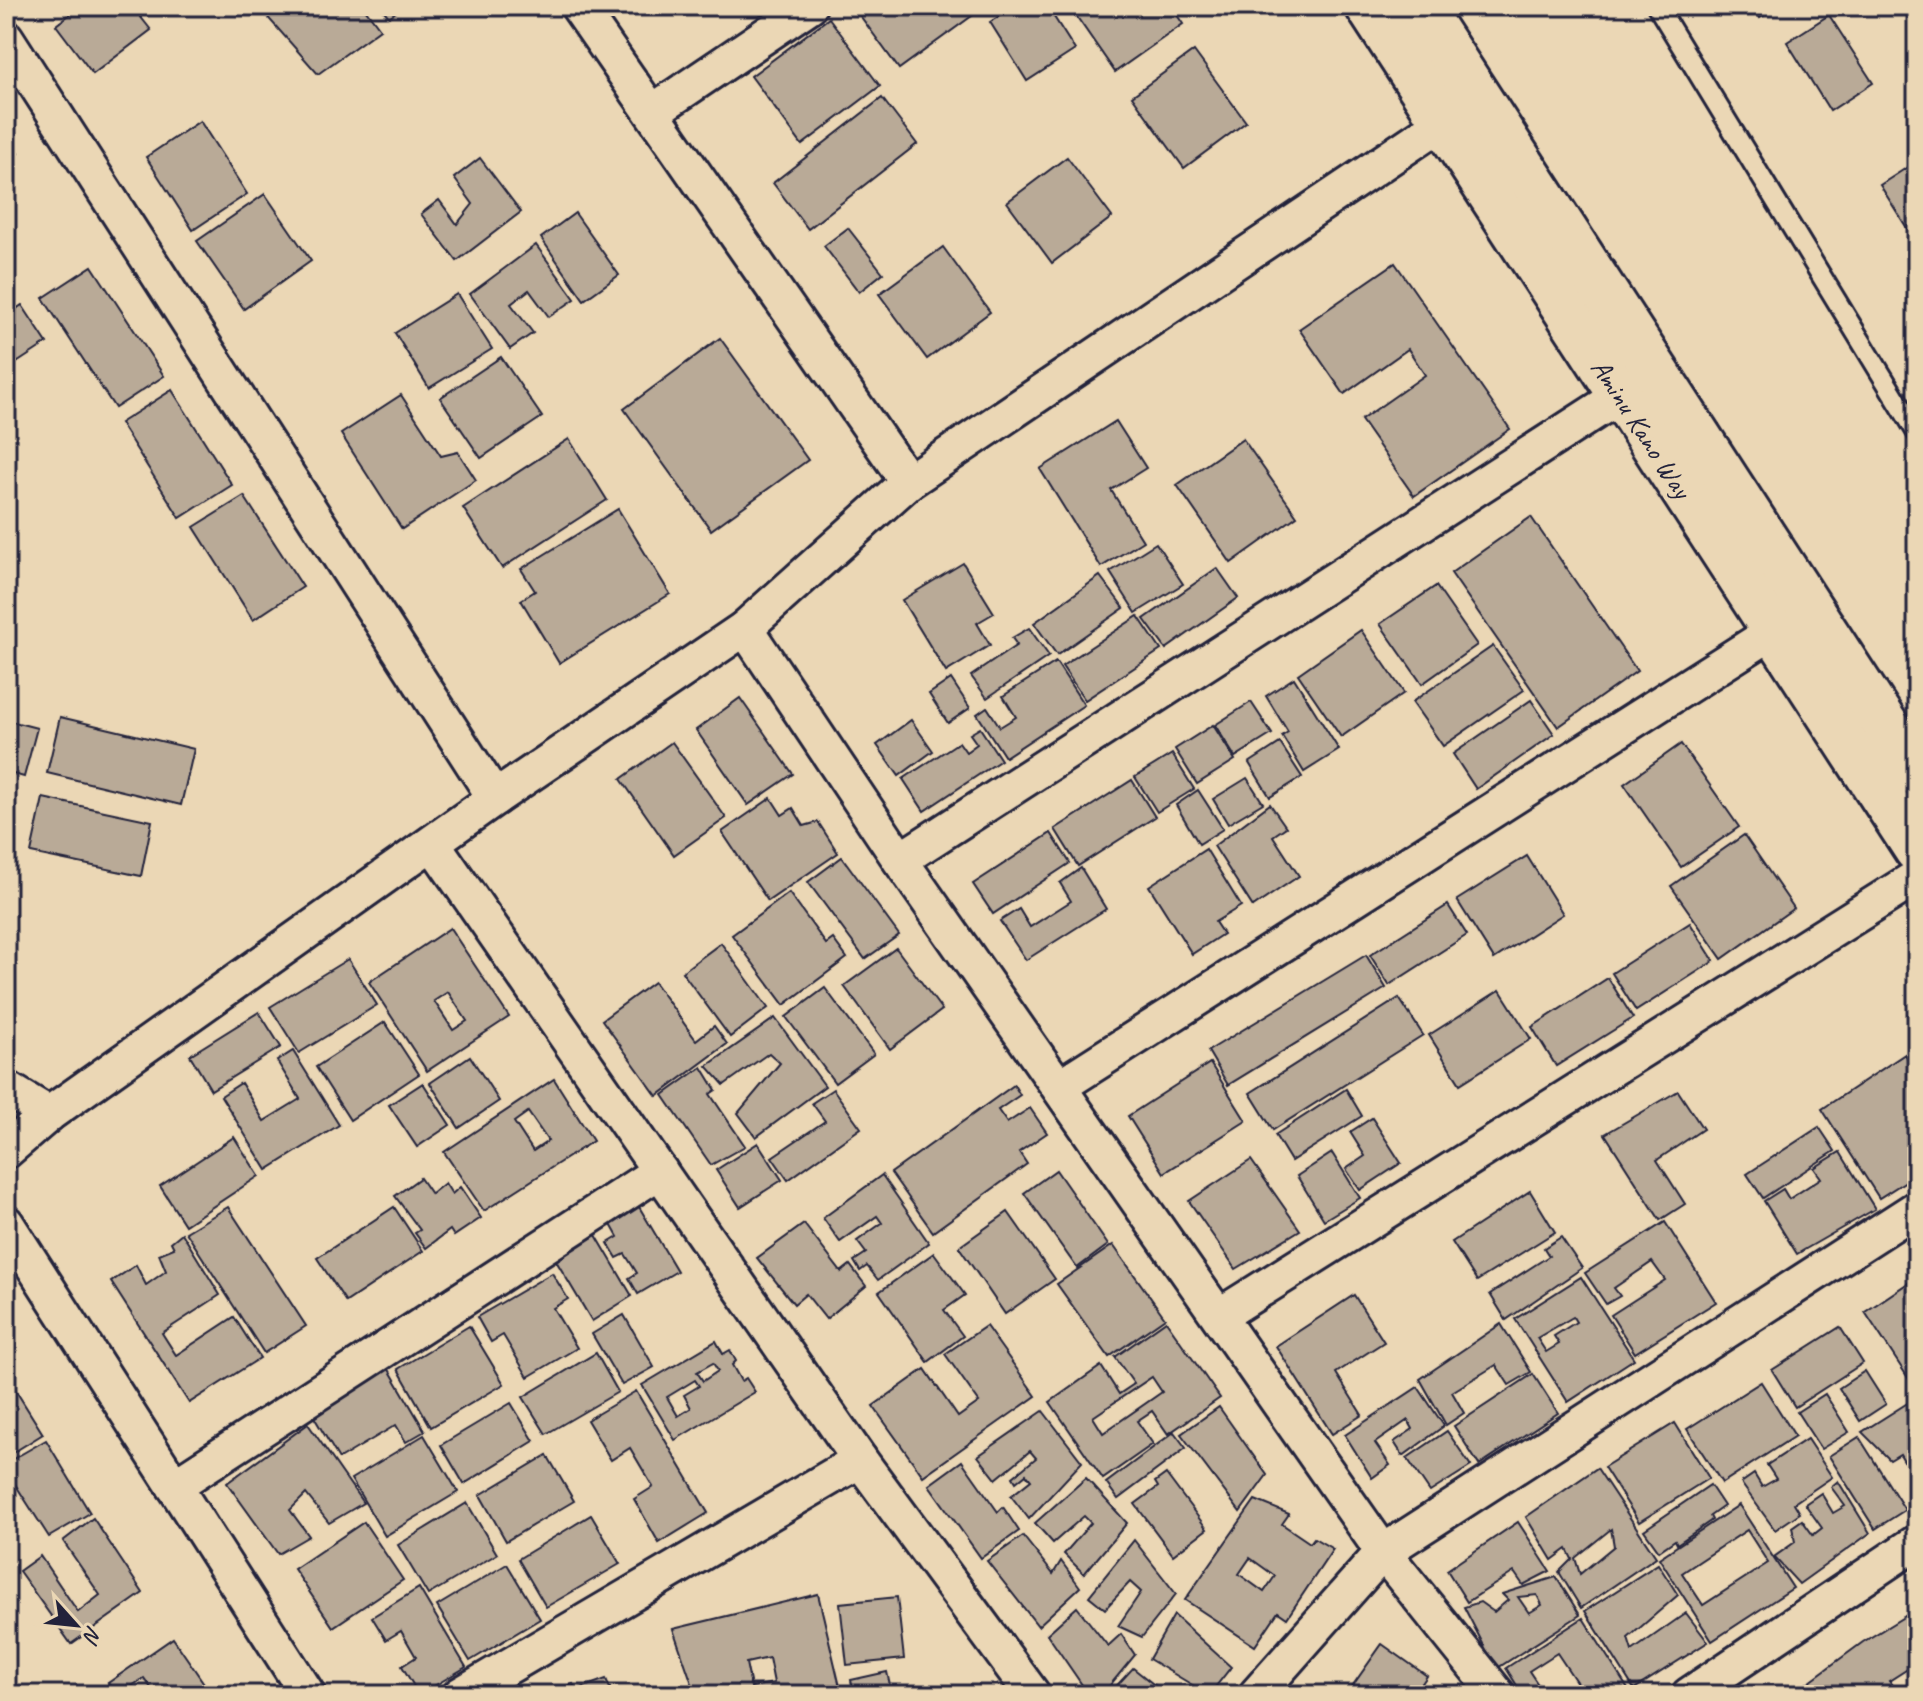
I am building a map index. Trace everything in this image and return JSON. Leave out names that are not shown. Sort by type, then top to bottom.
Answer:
[{"type":"main road","name":"Aminu Kano Way","points":[[1368,6],[1917,850]]},
{"type":"main road","name":"Aminu Kano Way","points":[[1419,6],[1917,773]]},
{"type":"street","points":[[578,6],[908,482]]},
{"type":"street","points":[[652,112],[809,6]]},
{"type":"street","points":[[6,38],[495,798]]},
{"type":"street","points":[[6,1151],[49,1114],[495,798],[745,628],[908,482],[1443,122]]},
{"type":"street","points":[[900,860],[1621,395]]},
{"type":"street","points":[[745,628],[900,860],[1383,1552],[1498,1695]]},
{"type":"street","points":[[1060,1086],[1774,631]]},
{"type":"street","points":[[433,844],[860,1460],[1033,1695]]},
{"type":"street","points":[[1219,1316],[1917,877]]},
{"type":"street","points":[[6,1088],[49,1114]]},
{"type":"street","points":[[174,1486],[660,1171]]},
{"type":"street","points":[[1256,1695],[1383,1552],[1917,1208]]},
{"type":"street","points":[[6,1223],[308,1695]]},
{"type":"street","points":[[460,1695],[860,1460]]},
{"type":"street","points":[[1689,1695],[1917,1542]]},
{"type":"lane","points":[[1657,6],[1917,433]]},
{"type":"building","points":[[81,6],[132,6],[151,30],[93,74],[56,25]]},
{"type":"building","points":[[275,6],[363,6],[380,29],[318,74],[264,13]]},
{"type":"building","points":[[380,6],[404,6],[389,17]]},
{"type":"building","points":[[853,6],[977,6],[980,10],[899,69]]},
{"type":"building","points":[[1015,6],[1047,6],[1075,50],[1027,81],[990,22]]},
{"type":"building","points":[[1171,6],[1183,24],[1115,72],[1070,7]]},
{"type":"building","points":[[1753,6],[1779,6],[1760,18]]},
{"type":"building","points":[[1829,15],[1873,83],[1830,111],[1787,42]]},
{"type":"building","points":[[829,18],[880,86],[802,145],[751,76]]},
{"type":"building","points":[[1194,51],[1246,122],[1184,168],[1132,96]]},
{"type":"building","points":[[882,98],[917,144],[808,229],[773,183]]},
{"type":"building","points":[[200,121],[247,194],[193,230],[146,157]]},
{"type":"building","points":[[6,135],[18,154],[6,161]]},
{"type":"building","points":[[1067,157],[1112,217],[1052,263],[1007,202]]},
{"type":"building","points":[[480,158],[521,212],[457,261],[421,214],[439,200],[457,224],[473,204],[454,178]]},
{"type":"building","points":[[1917,161],[1917,244],[1880,185]]},
{"type":"building","points":[[265,194],[311,261],[244,309],[197,241]]},
{"type":"building","points":[[575,213],[619,275],[584,300],[541,238]]},
{"type":"building","points":[[848,228],[883,273],[859,292],[824,246]]},
{"type":"building","points":[[536,245],[575,299],[549,317],[529,290],[511,304],[533,333],[510,349],[470,294]]},
{"type":"building","points":[[943,247],[990,312],[927,359],[879,294]]},
{"type":"building","points":[[1395,263],[1510,429],[1414,496],[1361,420],[1425,375],[1408,349],[1344,394],[1299,329]]},
{"type":"building","points":[[92,266],[164,376],[115,408],[43,298]]},
{"type":"building","points":[[457,294],[492,349],[429,388],[395,333]]},
{"type":"building","points":[[22,305],[47,343],[6,370],[6,316]]},
{"type":"building","points":[[720,338],[808,460],[711,530],[624,409]]},
{"type":"building","points":[[501,357],[542,417],[481,458],[440,398]]},
{"type":"building","points":[[172,390],[232,485],[180,518],[120,423]]},
{"type":"building","points":[[401,395],[441,456],[458,452],[476,480],[402,529],[341,434]]},
{"type":"building","points":[[1116,421],[1146,468],[1111,490],[1143,541],[1101,567],[1040,469]]},
{"type":"building","points":[[569,439],[607,500],[502,568],[463,508]]},
{"type":"building","points":[[1243,439],[1297,516],[1231,563],[1177,485]]},
{"type":"building","points":[[244,496],[303,587],[253,620],[194,527]]},
{"type":"building","points":[[618,509],[670,594],[559,663],[521,600],[535,591],[521,569]]},
{"type":"building","points":[[1531,517],[1637,671],[1558,727],[1451,573]]},
{"type":"building","points":[[1156,543],[1183,584],[1136,613],[1110,572]]},
{"type":"building","points":[[963,563],[994,613],[977,623],[990,645],[946,672],[902,600]]},
{"type":"building","points":[[1217,568],[1238,598],[1166,649],[1144,619]]},
{"type":"building","points":[[1100,576],[1124,608],[1057,655],[1034,623]]},
{"type":"building","points":[[1436,586],[1477,645],[1422,684],[1380,624]]},
{"type":"building","points":[[1138,616],[1161,650],[1085,700],[1062,666]]},
{"type":"building","points":[[1029,628],[1049,656],[987,698],[971,676],[1017,645],[1012,638]]},
{"type":"building","points":[[1361,630],[1404,693],[1341,737],[1298,674]]},
{"type":"building","points":[[1493,646],[1524,690],[1443,746],[1412,702]]},
{"type":"building","points":[[1056,662],[1084,705],[1005,757],[977,714],[987,707],[1000,727],[1016,717],[1003,696]]},
{"type":"building","points":[[1294,678],[1339,750],[1304,772],[1282,736],[1288,732],[1266,696]]},
{"type":"building","points":[[951,679],[970,708],[948,723],[929,694]]},
{"type":"building","points":[[740,698],[793,774],[748,805],[696,730]]},
{"type":"building","points":[[1531,700],[1554,734],[1476,789],[1453,754]]},
{"type":"building","points":[[1251,702],[1272,734],[1235,757],[1215,725]]},
{"type":"building","points":[[60,717],[194,749],[181,805],[47,773]]},
{"type":"building","points":[[6,720],[37,728],[24,777],[6,772]]},
{"type":"building","points":[[911,720],[933,751],[899,776],[877,745]]},
{"type":"building","points":[[1213,725],[1235,760],[1197,784],[1175,749]]},
{"type":"building","points":[[980,728],[1001,760],[924,811],[903,779],[959,742],[966,752],[977,744],[970,734]]},
{"type":"building","points":[[672,742],[726,818],[674,855],[621,779]]},
{"type":"building","points":[[1280,743],[1302,777],[1270,797],[1249,763]]},
{"type":"building","points":[[1681,744],[1739,827],[1681,867],[1624,784]]},
{"type":"building","points":[[1172,754],[1194,789],[1157,812],[1135,777]]},
{"type":"building","points":[[1247,778],[1263,803],[1228,824],[1213,799]]},
{"type":"building","points":[[1132,780],[1155,817],[1078,866],[1055,829]]},
{"type":"building","points":[[1198,790],[1223,829],[1199,844],[1176,805]]},
{"type":"building","points":[[43,798],[152,821],[141,876],[31,853]]},
{"type":"building","points":[[771,798],[782,815],[793,808],[804,826],[818,822],[838,853],[768,901],[722,832]]},
{"type":"building","points":[[1270,804],[1286,827],[1273,836],[1299,876],[1253,907],[1214,846]]},
{"type":"building","points":[[1051,833],[1070,863],[993,914],[973,884]]},
{"type":"building","points":[[1744,835],[1794,908],[1722,959],[1671,886]]},
{"type":"building","points":[[1206,849],[1241,906],[1215,922],[1223,934],[1192,954],[1149,886]]},
{"type":"building","points":[[1527,856],[1563,914],[1494,959],[1457,900]]},
{"type":"building","points":[[842,857],[899,935],[865,959],[808,882]]},
{"type":"building","points":[[1081,868],[1106,909],[1026,960],[1000,921],[1019,909],[1030,927],[1071,901],[1060,883]]},
{"type":"building","points":[[789,893],[826,944],[833,939],[847,958],[784,1005],[732,935]]},
{"type":"building","points":[[1448,905],[1467,935],[1389,985],[1370,955]]},
{"type":"building","points":[[1690,923],[1714,961],[1636,1011],[1612,973]]},
{"type":"building","points":[[450,928],[509,1017],[427,1071],[369,982]],"holes":[[[448,992],[467,1021],[453,1030],[434,1001]]]},
{"type":"building","points":[[721,943],[768,1008],[730,1037],[682,972]]},
{"type":"building","points":[[896,948],[942,1010],[890,1049],[844,986]]},
{"type":"building","points":[[1366,955],[1386,988],[1228,1085],[1208,1051]]},
{"type":"building","points":[[348,959],[377,1005],[299,1053],[270,1007]]},
{"type":"building","points":[[1608,978],[1633,1018],[1556,1066],[1532,1027]]},
{"type":"building","points":[[654,982],[696,1040],[714,1026],[727,1044],[657,1096],[602,1020]]},
{"type":"building","points":[[825,988],[874,1054],[835,1083],[786,1017]]},
{"type":"building","points":[[1500,990],[1531,1039],[1460,1084],[1429,1035]]},
{"type":"building","points":[[1399,998],[1423,1035],[1273,1130],[1250,1093]]},
{"type":"building","points":[[259,1012],[281,1047],[211,1090],[190,1055]]},
{"type":"building","points":[[775,1018],[825,1086],[756,1137],[738,1113],[780,1063],[769,1053],[724,1085],[707,1066]]},
{"type":"building","points":[[385,1022],[419,1074],[350,1120],[316,1067]]},
{"type":"building","points":[[293,1051],[339,1125],[267,1170],[221,1096],[241,1083],[264,1121],[300,1099],[277,1061]]},
{"type":"building","points":[[1905,1054],[1917,1072],[1917,1174],[1879,1198],[1822,1109]]},
{"type":"building","points":[[470,1056],[499,1101],[459,1128],[430,1083]]},
{"type":"building","points":[[1210,1063],[1246,1121],[1164,1173],[1128,1116]]},
{"type":"building","points":[[702,1067],[716,1090],[710,1094],[745,1146],[711,1165],[663,1095]]},
{"type":"building","points":[[554,1079],[593,1141],[484,1211],[444,1152]],"holes":[[[528,1112],[548,1141],[533,1151],[514,1122]]]},
{"type":"building","points":[[423,1083],[450,1125],[417,1147],[389,1105]]},
{"type":"building","points":[[1014,1085],[1020,1095],[998,1110],[1007,1123],[1030,1108],[1047,1133],[1019,1152],[1027,1164],[933,1232],[891,1173]]},
{"type":"building","points":[[833,1089],[861,1128],[788,1180],[772,1157],[825,1121],[812,1103]]},
{"type":"building","points":[[1346,1089],[1362,1116],[1291,1161],[1275,1135]]},
{"type":"building","points":[[1678,1091],[1703,1129],[1657,1160],[1685,1204],[1660,1220],[1605,1134]]},
{"type":"building","points":[[1372,1118],[1401,1163],[1360,1190],[1346,1169],[1365,1156],[1350,1132]]},
{"type":"building","points":[[1819,1127],[1835,1151],[1763,1198],[1747,1174]]},
{"type":"building","points":[[234,1137],[259,1176],[185,1225],[160,1186]]},
{"type":"building","points":[[758,1143],[782,1180],[740,1207],[716,1170]]},
{"type":"building","points":[[1840,1152],[1875,1209],[1797,1254],[1764,1201],[1783,1189],[1789,1199],[1821,1178],[1814,1168]]},
{"type":"building","points":[[1332,1153],[1360,1198],[1324,1220],[1297,1176]]},
{"type":"building","points":[[1251,1160],[1300,1230],[1236,1269],[1189,1201]]},
{"type":"building","points":[[1056,1170],[1108,1245],[1077,1268],[1024,1193]]},
{"type":"building","points":[[882,1175],[929,1243],[878,1280],[867,1266],[860,1271],[854,1261],[866,1253],[857,1241],[882,1223],[877,1216],[840,1242],[823,1218]]},
{"type":"building","points":[[420,1178],[431,1194],[445,1183],[452,1194],[460,1187],[481,1218],[454,1236],[450,1230],[426,1248],[415,1233],[420,1230],[395,1196]]},
{"type":"building","points":[[1530,1191],[1555,1232],[1477,1281],[1452,1242]]},
{"type":"building","points":[[638,1205],[677,1271],[638,1294],[629,1278],[637,1273],[625,1254],[617,1258],[608,1243],[618,1237],[609,1221]]},
{"type":"building","points":[[228,1207],[306,1326],[264,1353],[186,1232]]},
{"type":"building","points":[[394,1207],[423,1251],[346,1302],[317,1258]]},
{"type":"building","points":[[1008,1212],[1055,1279],[1005,1314],[959,1247]]},
{"type":"building","points":[[1665,1222],[1716,1302],[1635,1353],[1611,1315],[1665,1280],[1652,1262],[1614,1288],[1620,1296],[1606,1304],[1585,1273]]},
{"type":"building","points":[[804,1224],[841,1272],[850,1265],[866,1286],[826,1319],[806,1294],[794,1304],[757,1258]]},
{"type":"building","points":[[182,1233],[220,1295],[162,1333],[176,1355],[234,1317],[260,1358],[189,1403],[111,1282],[136,1265],[146,1285],[166,1271],[159,1254],[174,1248],[171,1242]]},
{"type":"building","points":[[596,1235],[632,1296],[592,1321],[555,1259]]},
{"type":"building","points":[[1561,1237],[1582,1268],[1506,1320],[1490,1294],[1549,1256],[1544,1248]]},
{"type":"building","points":[[1113,1245],[1165,1318],[1109,1357],[1057,1284]]},
{"type":"building","points":[[934,1253],[965,1295],[944,1310],[963,1336],[928,1362],[879,1292]]},
{"type":"building","points":[[552,1273],[568,1299],[553,1308],[577,1348],[528,1377],[503,1335],[491,1342],[477,1317]]},
{"type":"building","points":[[1581,1277],[1634,1359],[1568,1402],[1515,1319]],"holes":[[[1573,1317],[1576,1322],[1554,1336],[1559,1344],[1546,1352],[1537,1338]]]},
{"type":"building","points":[[1917,1277],[1917,1389],[1916,1390],[1865,1312]]},
{"type":"building","points":[[1354,1295],[1384,1342],[1336,1373],[1362,1415],[1332,1434],[1276,1346]]},
{"type":"building","points":[[624,1315],[654,1367],[622,1385],[592,1334]]},
{"type":"building","points":[[1166,1321],[1220,1398],[1168,1434],[1152,1411],[1137,1421],[1153,1444],[1103,1479],[1050,1402],[1101,1366],[1119,1394],[1134,1384],[1115,1357]],"holes":[[[1152,1377],[1162,1392],[1103,1433],[1093,1417]]]},
{"type":"building","points":[[1501,1324],[1531,1372],[1509,1385],[1496,1365],[1452,1392],[1464,1413],[1446,1425],[1420,1379]]},
{"type":"building","points":[[469,1326],[504,1384],[431,1427],[398,1369]]},
{"type":"building","points":[[986,1326],[1036,1396],[923,1476],[873,1406],[925,1369],[958,1417],[979,1402],[945,1354]]},
{"type":"building","points":[[1840,1327],[1863,1363],[1795,1407],[1772,1370]]},
{"type":"building","points":[[716,1341],[723,1354],[730,1350],[736,1361],[732,1365],[741,1381],[746,1378],[755,1392],[675,1440],[642,1385]],"holes":[[[713,1363],[718,1371],[703,1381],[697,1372]],[[695,1380],[699,1386],[684,1395],[691,1408],[678,1416],[667,1397]]]},
{"type":"building","points":[[596,1353],[618,1392],[546,1434],[523,1397]]},
{"type":"building","points":[[387,1366],[425,1431],[406,1442],[396,1425],[339,1459],[311,1412]]},
{"type":"building","points":[[1865,1371],[1886,1404],[1860,1421],[1839,1388]]},
{"type":"building","points":[[1533,1374],[1558,1413],[1479,1465],[1454,1426]]},
{"type":"building","points":[[6,1375],[43,1434],[6,1457]]},
{"type":"building","points":[[1761,1382],[1795,1436],[1722,1483],[1687,1429]]},
{"type":"building","points":[[1418,1387],[1444,1426],[1403,1456],[1394,1442],[1413,1429],[1408,1420],[1375,1443],[1390,1465],[1372,1478],[1345,1435]]},
{"type":"building","points":[[636,1391],[708,1513],[659,1543],[634,1499],[653,1487],[630,1448],[611,1460],[587,1420]]},
{"type":"building","points":[[1825,1394],[1849,1432],[1821,1449],[1797,1412]]},
{"type":"building","points":[[1917,1397],[1917,1506],[1905,1486],[1915,1480],[1900,1454],[1890,1460],[1862,1432]]},
{"type":"building","points":[[511,1403],[534,1441],[464,1484],[441,1445]]},
{"type":"building","points":[[1219,1407],[1267,1475],[1240,1512],[1181,1434]]},
{"type":"building","points":[[1043,1411],[1082,1462],[1029,1519],[1011,1496],[1031,1480],[1026,1474],[1016,1482],[1013,1477],[1036,1458],[1030,1451],[996,1479],[978,1456]]},
{"type":"building","points":[[1675,1423],[1709,1478],[1639,1522],[1604,1467]]},
{"type":"building","points":[[308,1424],[363,1503],[329,1523],[306,1494],[290,1510],[309,1536],[278,1554],[227,1483]]},
{"type":"building","points":[[1447,1431],[1471,1466],[1430,1492],[1407,1458]]},
{"type":"building","points":[[1174,1432],[1186,1448],[1118,1499],[1106,1483]]},
{"type":"building","points":[[424,1435],[458,1492],[385,1536],[351,1479]]},
{"type":"building","points":[[1859,1437],[1905,1510],[1875,1529],[1829,1456]]},
{"type":"building","points":[[1807,1439],[1832,1477],[1794,1503],[1800,1513],[1775,1530],[1741,1483],[1754,1474],[1762,1487],[1776,1479],[1767,1465]]},
{"type":"building","points":[[46,1440],[90,1513],[49,1537],[6,1470],[6,1463]]},
{"type":"building","points":[[547,1455],[574,1501],[506,1541],[480,1495]]},
{"type":"building","points":[[962,1461],[998,1512],[1003,1507],[1019,1531],[981,1558],[929,1485]]},
{"type":"building","points":[[1597,1468],[1656,1557],[1581,1608],[1559,1572],[1572,1559],[1567,1549],[1552,1560],[1526,1517]],"holes":[[[1611,1529],[1614,1546],[1580,1574],[1575,1558]]]},
{"type":"building","points":[[1166,1474],[1207,1529],[1173,1555],[1135,1504],[1158,1487],[1155,1482]]},
{"type":"building","points":[[1086,1478],[1127,1523],[1084,1574],[1064,1554],[1091,1523],[1084,1516],[1053,1543],[1035,1523]]},
{"type":"building","points":[[1838,1481],[1870,1533],[1799,1584],[1774,1557],[1795,1542],[1792,1527],[1802,1520],[1813,1535],[1822,1528],[1805,1504],[1821,1493],[1833,1513],[1845,1506],[1831,1487]]},
{"type":"building","points":[[1710,1485],[1724,1506],[1710,1516],[1712,1520],[1677,1544],[1675,1540],[1659,1551],[1644,1530]]},
{"type":"building","points":[[1255,1500],[1289,1514],[1282,1524],[1310,1543],[1314,1538],[1333,1549],[1287,1618],[1278,1612],[1255,1646],[1185,1600]],"holes":[[[1250,1558],[1275,1576],[1264,1592],[1239,1574]]]},
{"type":"building","points":[[467,1503],[497,1554],[428,1595],[398,1545]]},
{"type":"building","points":[[1739,1505],[1793,1588],[1712,1641],[1659,1558]],"holes":[[[1747,1530],[1768,1563],[1703,1605],[1682,1573]]]},
{"type":"building","points":[[591,1515],[620,1564],[546,1607],[518,1559]]},
{"type":"building","points":[[93,1518],[143,1593],[71,1644],[19,1571],[40,1556],[78,1612],[100,1595],[63,1541]]},
{"type":"building","points":[[364,1522],[403,1580],[333,1627],[294,1569]]},
{"type":"building","points":[[1518,1522],[1550,1571],[1523,1585],[1514,1572],[1467,1602],[1447,1570]]},
{"type":"building","points":[[1023,1536],[1053,1574],[1061,1561],[1080,1587],[1038,1626],[987,1561]]},
{"type":"building","points":[[1134,1540],[1176,1594],[1142,1637],[1118,1626],[1141,1592],[1130,1582],[1105,1609],[1089,1596]]},
{"type":"building","points":[[507,1564],[540,1619],[470,1661],[437,1606]]},
{"type":"building","points":[[1658,1564],[1678,1595],[1628,1638],[1632,1651],[1686,1613],[1708,1642],[1634,1689],[1585,1611]]},
{"type":"building","points":[[1556,1577],[1580,1615],[1496,1669],[1464,1607],[1480,1602],[1494,1612],[1508,1600],[1502,1594]],"holes":[[[1537,1595],[1542,1605],[1529,1613],[1518,1597]]]},
{"type":"building","points":[[419,1588],[466,1667],[419,1695],[402,1666],[416,1657],[401,1631],[386,1640],[372,1617]]},
{"type":"building","points":[[818,1594],[842,1695],[696,1695],[673,1629]],"holes":[[[769,1658],[774,1683],[751,1687],[746,1663]]]},
{"type":"building","points":[[897,1597],[904,1659],[847,1665],[840,1603]]},
{"type":"building","points":[[1077,1607],[1108,1646],[1121,1634],[1135,1655],[1102,1695],[1089,1695],[1047,1634]]},
{"type":"building","points":[[1915,1610],[1917,1663],[1889,1681],[1899,1695],[1864,1695],[1860,1689],[1851,1695],[1791,1695],[1863,1642]]},
{"type":"building","points":[[1174,1615],[1231,1667],[1209,1695],[1195,1695],[1194,1686],[1149,1659]]},
{"type":"building","points":[[1583,1618],[1631,1694],[1559,1695],[1577,1683],[1557,1653],[1529,1671],[1545,1695],[1523,1695],[1506,1668]]},
{"type":"building","points":[[173,1638],[212,1695],[156,1695],[144,1678],[126,1690],[130,1695],[117,1695],[108,1683]]},
{"type":"building","points":[[1382,1644],[1427,1676],[1414,1695],[1346,1695]]},
{"type":"building","points":[[1133,1668],[1167,1695],[1108,1695]]},
{"type":"building","points":[[887,1672],[892,1695],[854,1695],[851,1680]]},
{"type":"building","points":[[606,1679],[613,1695],[545,1695],[573,1684],[576,1690]]}]
